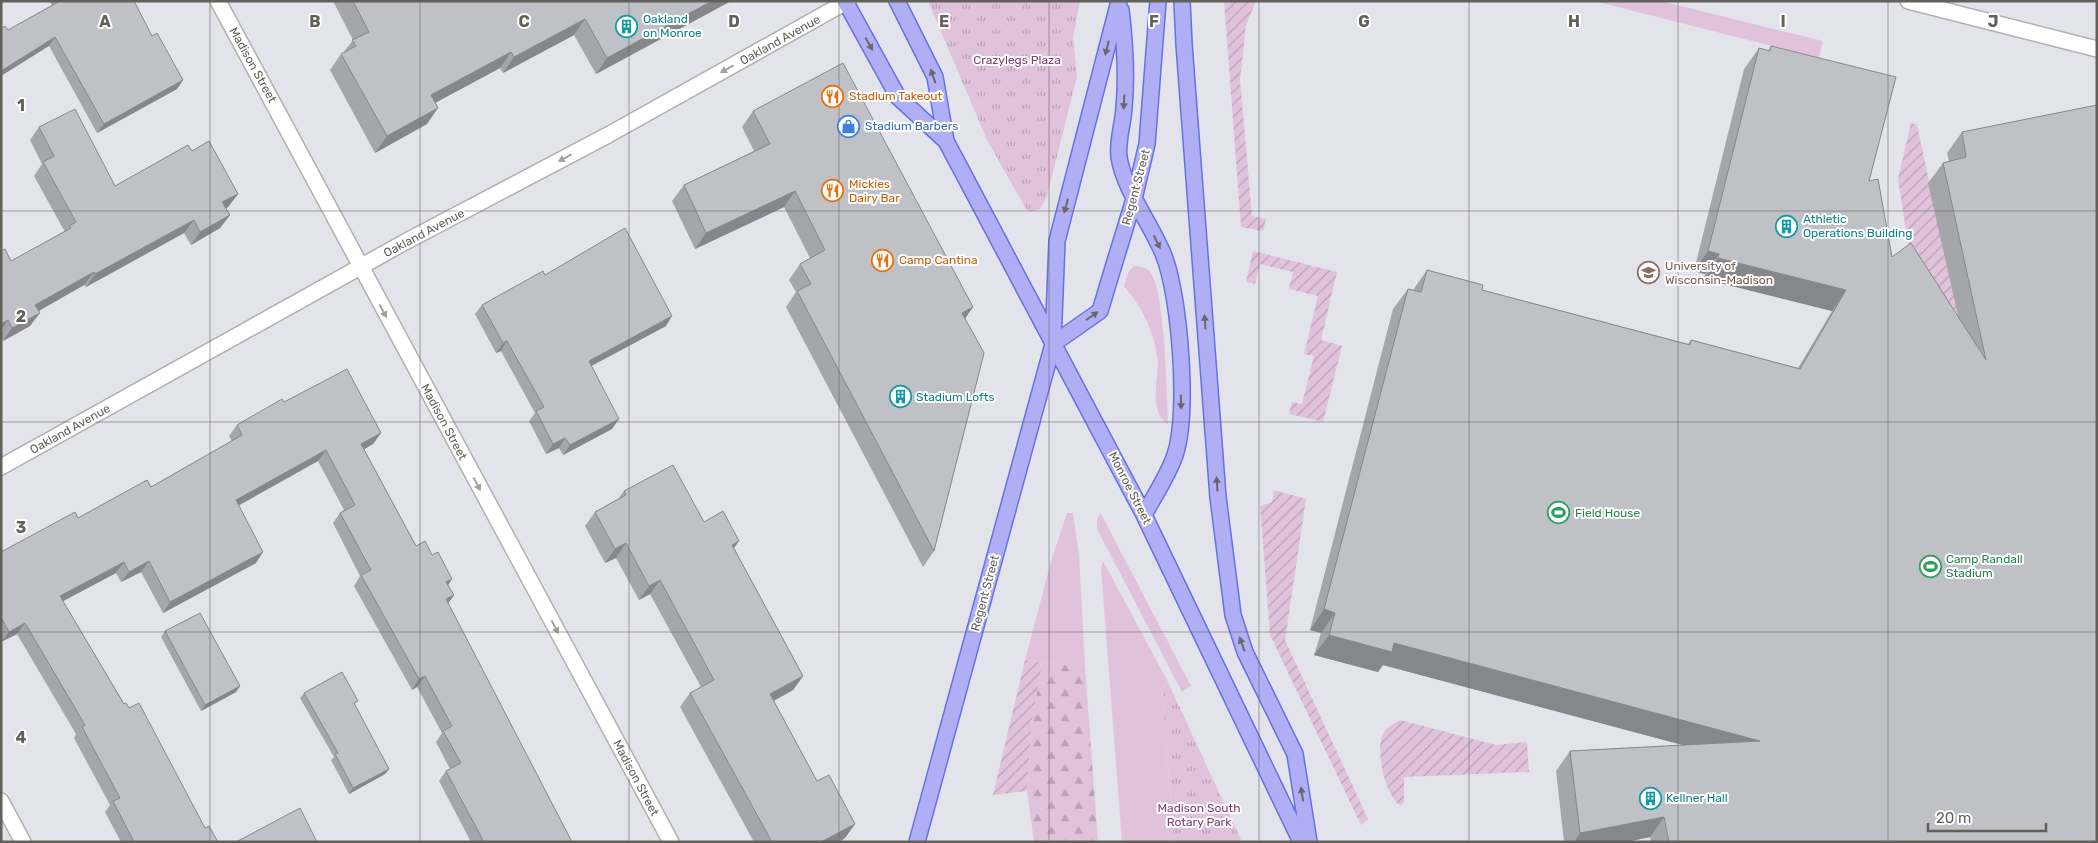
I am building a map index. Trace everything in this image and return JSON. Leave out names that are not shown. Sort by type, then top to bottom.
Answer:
[{"type":"main road","name":"Monroe Street","points":[[897,1],[935,77],[946,141],[1144,515],[1301,842]]},
{"type":"main road","points":[[1119,1],[1126,54],[1124,108],[1119,158],[1134,199],[1164,256],[1171,277],[1180,364],[1180,436],[1175,456],[1144,515]]},
{"type":"main road","name":"Regent Street","points":[[917,842],[1052,344],[1057,241],[1119,1]]},
{"type":"main road","name":"Regent Street","points":[[1052,344],[1100,311],[1134,199],[1148,144],[1158,1]]},
{"type":"main road","points":[[1182,1],[1218,497],[1233,615],[1245,652],[1295,754],[1310,842]]},
{"type":"main road","name":"Monroe Street","points":[[847,2],[898,97],[946,141]]},
{"type":"street","name":"Madison Street","points":[[218,1],[671,842]]},
{"type":"street","points":[[1908,1],[2097,49]]},
{"type":"street","name":"Oakland Avenue","points":[[1,467],[361,267],[608,135],[847,2]]},
{"type":"street","points":[[1,801],[23,842]]},
{"type":"green space","name":"Crazylegs Plaza","points":[[928,1],[1080,1],[1073,38],[1077,76],[1047,196],[1040,209],[1030,212],[1026,209],[987,140]]},
{"type":"green space","points":[[1224,1],[1256,1],[1246,25],[1240,80],[1252,216],[1266,219],[1263,231],[1241,227]]},
{"type":"green space","points":[[1594,1],[1661,1],[1823,41],[1819,58]]},
{"type":"green space","points":[[1911,123],[1917,125],[1957,312],[1934,321],[1916,294],[1898,179]]},
{"type":"green space","points":[[1253,251],[1337,272],[1321,340],[1342,346],[1323,422],[1289,414],[1292,402],[1302,404],[1314,356],[1304,354],[1318,296],[1289,289],[1293,272],[1260,264],[1255,284],[1246,282]]},
{"type":"green space","points":[[1134,266],[1145,268],[1149,271],[1156,284],[1164,345],[1168,424],[1161,418],[1156,401],[1158,363],[1153,336],[1141,310],[1124,286],[1129,271]]},
{"type":"green space","points":[[1274,490],[1306,499],[1285,640],[1368,819],[1361,825],[1270,635],[1260,506],[1272,502]]},
{"type":"green space","points":[[1067,513],[1073,513],[1079,554],[1085,667],[1025,660],[1052,558]]},
{"type":"green space","points":[[1101,514],[1191,686],[1182,692],[1097,529],[1097,518]]},
{"type":"green space","points":[[1103,561],[1167,680],[1162,690],[1174,842],[1122,842],[1101,568]]},
{"type":"green space","points":[[1025,660],[1042,662],[1031,728],[1027,791],[993,795]]},
{"type":"green space","points":[[1042,662],[1085,667],[1098,842],[1034,842],[1027,791],[1031,728]]},
{"type":"green space","name":"Madison South Rotary Park","points":[[1167,680],[1242,842],[1174,842],[1162,690]]},
{"type":"green space","points":[[1400,720],[1496,745],[1527,742],[1529,772],[1404,777],[1404,801],[1401,806],[1395,801],[1386,783],[1380,749],[1384,732]]},
{"type":"building","points":[[60,1],[134,1],[152,36],[157,33],[183,80],[104,124],[55,37],[1,71],[1,29],[5,26],[8,30]]},
{"type":"building","points":[[353,1],[712,1],[607,58],[585,19],[514,57],[511,52],[431,95],[438,108],[387,136],[341,54],[356,46],[352,40],[369,32]]},
{"type":"building","points":[[1771,46],[1896,77],[1869,181],[1878,179],[1892,257],[1911,243],[1986,360],[1943,163],[1966,157],[1962,132],[2097,105],[2097,842],[1669,842],[1664,817],[1580,833],[1570,751],[1760,741],[1394,643],[1392,652],[1329,635],[1335,613],[1324,609],[1408,289],[1421,292],[1427,270],[1483,285],[1482,290],[1690,345],[1691,340],[1800,369],[1846,290],[1718,258],[1719,254],[1708,251],[1759,48],[1770,51]]},
{"type":"building","points":[[843,63],[973,307],[962,313],[984,353],[934,551],[797,291],[811,284],[800,264],[825,250],[795,191],[706,233],[684,185],[770,144],[753,111]]},
{"type":"building","points":[[75,109],[115,186],[188,145],[192,151],[209,141],[238,194],[222,202],[230,215],[200,232],[194,220],[35,305],[40,313],[12,328],[8,320],[1,324],[1,251],[5,249],[11,261],[71,228],[69,226],[76,222],[43,162],[54,156],[39,127]]},
{"type":"building","points":[[625,228],[672,316],[589,361],[619,419],[570,445],[565,438],[553,444],[536,411],[544,407],[507,341],[503,343],[482,305],[543,271],[545,275]]},
{"type":"building","points":[[347,369],[381,433],[361,444],[416,546],[425,541],[432,555],[438,552],[452,579],[446,582],[454,595],[446,599],[572,842],[484,842],[446,771],[461,763],[443,731],[452,726],[425,676],[419,679],[361,575],[371,570],[340,513],[355,505],[326,450],[236,500],[263,552],[170,602],[149,561],[129,572],[124,562],[60,596],[124,704],[126,703],[129,708],[139,703],[205,828],[209,826],[218,842],[134,842],[113,801],[120,798],[82,727],[85,725],[25,623],[9,632],[1,617],[1,552],[75,512],[78,518],[147,480],[151,487],[242,435],[237,425],[282,399],[284,402]]},
{"type":"building","points":[[673,465],[704,522],[723,511],[739,541],[732,545],[803,676],[770,694],[817,781],[829,775],[855,824],[821,842],[772,842],[690,693],[714,680],[660,580],[649,586],[626,543],[615,549],[595,512],[626,495],[624,491]]},
{"type":"building","points":[[200,613],[240,686],[205,705],[165,631]]},
{"type":"building","points":[[342,672],[358,701],[354,703],[389,769],[353,788],[335,754],[338,753],[304,693]]},
{"type":"building","points":[[300,808],[317,842],[236,842]]},
{"type":"place","name":"Oakland on Monroe","points":[[627,26]]},
{"type":"place","name":"Stadium Takeout","points":[[833,96]]},
{"type":"place","name":"Stadium Barbers","points":[[849,126]]},
{"type":"place","name":"Mickies Dairy Bar","points":[[833,191]]},
{"type":"place","name":"Athletic Operations Building","points":[[1787,226]]},
{"type":"place","name":"Camp Cantina","points":[[883,260]]},
{"type":"place","name":"University of Wisconsin-Madison","points":[[1649,273]]},
{"type":"place","name":"Stadium Lofts","points":[[900,397]]},
{"type":"place","name":"Field House","points":[[1559,513]]},
{"type":"place","name":"Camp Randall Stadium","points":[[1930,566]]},
{"type":"place","name":"Kellner Hall","points":[[1650,798]]}]
